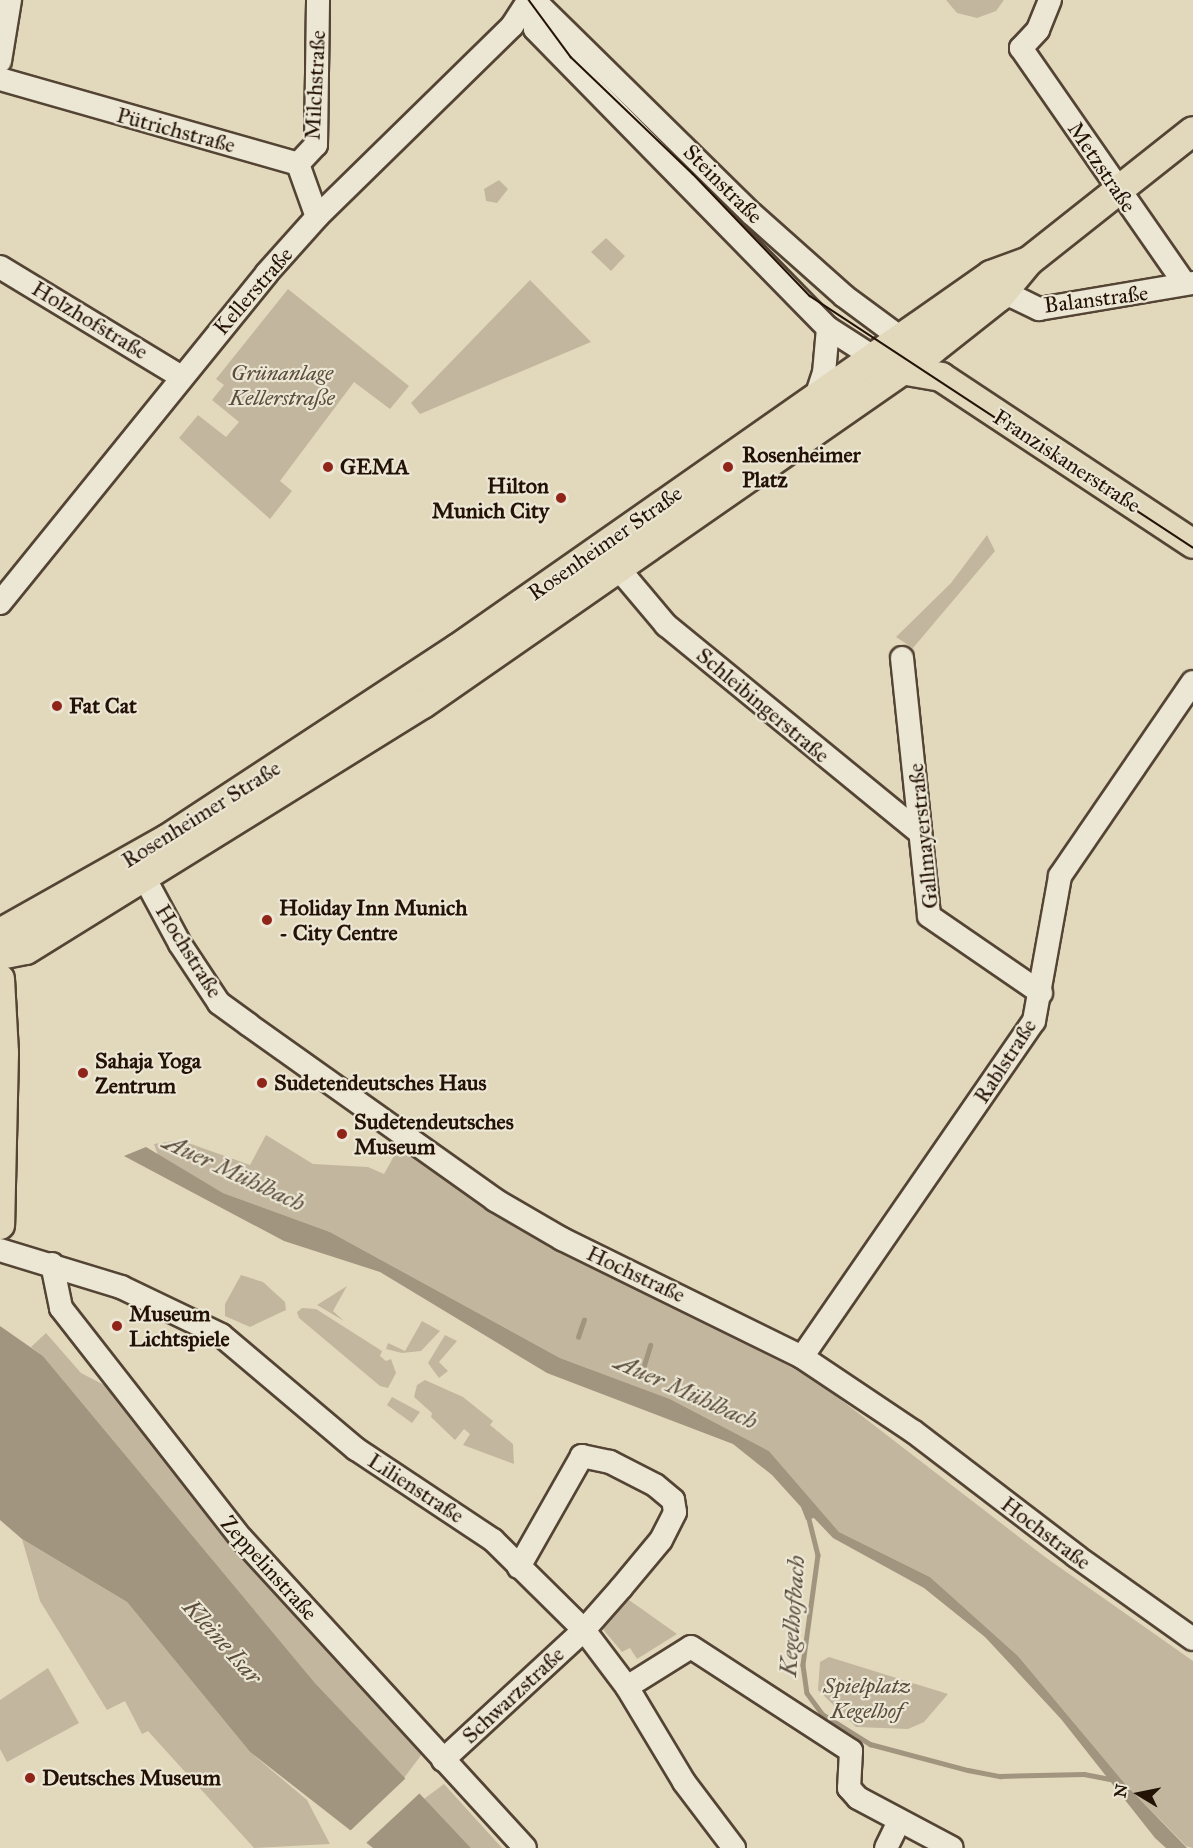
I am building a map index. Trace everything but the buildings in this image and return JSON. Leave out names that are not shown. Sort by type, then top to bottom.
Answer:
[{"type":"main road","name":"Rosenheimer Straße","points":[[0,933],[139,868],[423,704],[618,568],[909,354],[991,275],[1029,261],[1193,131]]},
{"type":"main road","points":[[909,354],[999,297],[1029,261]]},
{"type":"main road","name":"Rosenheimer Straße","points":[[13,952],[458,648],[817,394],[872,358],[909,354]]},
{"type":"main road","name":"Franziskanerstraße","points":[[909,354],[1193,544]]},
{"type":"main road","points":[[4,1053],[13,952]]},
{"type":"main road","points":[[0,979],[4,1053],[0,1225]]},
{"type":"street","points":[[0,61],[10,0]]},
{"type":"street","name":"Milchstraße","points":[[297,164],[316,145],[318,0]]},
{"type":"street","name":"Kellerstraße","points":[[0,603],[180,376],[317,217],[506,32],[531,0]]},
{"type":"street","name":"Steinstraße","points":[[531,0],[535,28],[828,328],[872,358]]},
{"type":"street","name":"Steinstraße","points":[[531,0],[752,214],[909,354]]},
{"type":"street","name":"Metzstraße","points":[[1050,0],[1038,30],[1021,48],[1119,190],[1189,284]]},
{"type":"street","name":"Pütrichstraße","points":[[0,79],[297,164]]},
{"type":"street","points":[[297,164],[317,217]]},
{"type":"street","name":"Holzhofstraße","points":[[0,267],[180,376]]},
{"type":"street","name":"Balanstraße","points":[[999,297],[1012,296],[1039,309],[1189,284]]},
{"type":"street","points":[[817,394],[824,373],[828,328]]},
{"type":"street","name":"Schleibingerstraße","points":[[618,568],[666,625],[918,832]]},
{"type":"street","name":"Gallmayerstraße","points":[[902,658],[917,768],[918,832],[929,916],[1041,993]]},
{"type":"street","name":"Rablstraße","points":[[802,1358],[1034,1022],[1041,993],[1060,876],[1193,682]]},
{"type":"street","name":"Hochstraße","points":[[139,868],[180,944],[219,1003],[249,1025],[495,1200],[562,1239],[802,1358],[914,1432],[1076,1556],[1193,1639]]},
{"type":"street","name":"Lilienstraße","points":[[0,1250],[52,1264],[143,1296],[227,1339],[356,1449],[484,1533],[584,1630],[627,1687],[684,1782],[734,1848]]},
{"type":"street","name":"Zeppelinstraße","points":[[52,1264],[61,1308],[218,1510],[525,1848]]},
{"type":"street","name":"Schwarzstraße","points":[[443,1760],[584,1630],[661,1540],[675,1512],[669,1494],[595,1455],[582,1456],[519,1567]]},
{"type":"street","points":[[627,1687],[691,1647],[850,1751],[849,1788],[898,1823],[952,1848]]},
{"type":"street","points":[[886,1848],[898,1823]]},
{"type":"green space","points":[[946,0],[1004,0],[996,11],[977,18],[957,13]]},
{"type":"green space","points":[[499,180],[508,189],[497,203],[486,201],[484,189]]},
{"type":"green space","points":[[606,238],[625,256],[611,271],[591,252]]},
{"type":"green space","points":[[530,280],[591,342],[420,414],[411,403]]},
{"type":"green space","name":"Grünanlage Kellerstraße","points":[[288,289],[409,386],[390,409],[354,382],[280,481],[292,491],[270,519],[179,438],[198,415],[226,437],[239,422],[212,400],[224,385],[216,379]]},
{"type":"green space","points":[[987,535],[995,551],[913,648],[896,637],[951,583]]},
{"type":"green space","points":[[266,1135],[313,1164],[368,1167],[384,1174],[399,1147],[527,1232],[814,1379],[1045,1557],[1193,1661],[1193,1848],[1186,1846],[1126,1785],[1018,1656],[930,1577],[839,1532],[769,1451],[670,1399],[560,1358],[330,1232],[223,1193],[158,1155],[154,1144],[180,1140],[250,1165]]},
{"type":"green space","points":[[241,1275],[263,1282],[285,1302],[286,1310],[250,1327],[225,1316],[225,1304]]},
{"type":"green space","points":[[347,1286],[333,1311],[344,1321],[317,1305]]},
{"type":"green space","points":[[302,1308],[316,1309],[382,1351],[380,1356],[386,1361],[391,1359],[396,1373],[388,1388],[380,1386],[299,1318],[297,1312]]},
{"type":"green space","points":[[422,1321],[440,1331],[421,1351],[402,1353],[386,1349],[388,1343],[405,1351]]},
{"type":"green space","points":[[46,1333],[81,1373],[108,1387],[422,1754],[404,1778],[315,1683],[43,1356],[31,1347]]},
{"type":"green space","points":[[445,1335],[457,1341],[439,1362],[448,1371],[439,1378],[428,1363]]},
{"type":"green space","points":[[425,1380],[463,1397],[493,1421],[490,1425],[513,1444],[514,1464],[463,1445],[470,1434],[464,1429],[455,1440],[431,1417],[432,1413],[414,1397],[417,1385]]},
{"type":"green space","points":[[392,1397],[420,1412],[412,1423],[387,1405]]},
{"type":"green space","points":[[22,1539],[127,1602],[250,1752],[307,1800],[330,1844],[254,1848],[148,1731],[142,1734],[125,1701],[107,1710],[40,1601]]},
{"type":"green space","points":[[629,1600],[677,1634],[637,1659],[630,1648],[622,1652],[602,1628]]},
{"type":"green space","name":"Spielplatz Kegelhof","points":[[829,1657],[948,1694],[924,1722],[908,1729],[856,1727],[818,1690],[820,1662]]},
{"type":"green space","points":[[48,1668],[79,1723],[7,1762],[0,1749],[0,1700]]},
{"type":"green space","points":[[444,1784],[502,1848],[471,1848],[424,1799]]},
{"type":"water","points":[[146,1147],[223,1193],[330,1232],[560,1358],[670,1399],[769,1451],[839,1532],[930,1577],[1018,1656],[1126,1785],[1187,1848],[1166,1848],[1155,1838],[1061,1719],[985,1637],[924,1588],[833,1538],[814,1518],[806,1520],[801,1507],[772,1475],[733,1444],[547,1373],[380,1272],[284,1241],[124,1156]]},
{"type":"water","name":"Kleine Isar","points":[[0,1326],[43,1356],[315,1683],[471,1848],[373,1848],[250,1752],[127,1602],[22,1539],[0,1520]]},
{"type":"pier","points":[[407,1777],[421,1792],[365,1844],[350,1831]]},
{"type":"waterway","points":[[578,1337],[584,1320]]},
{"type":"waterway","name":"Auer Mühlbach","points":[[642,1372],[650,1345]]},
{"type":"waterway","name":"Kegelhofbach","points":[[808,1515],[818,1555],[803,1665],[807,1693],[822,1714],[870,1744],[968,1770],[1000,1776],[1084,1774],[1110,1779]]},
{"type":"tram line","points":[[529,0],[571,57],[693,174],[810,296],[1193,548]]},
{"type":"place","name":"GEMA","points":[[328,467]]},
{"type":"place","name":"Rosenheimer Platz","points":[[728,467]]},
{"type":"place","name":"Hilton Munich City","points":[[561,498]]},
{"type":"place","name":"Fat Cat","points":[[57,706]]},
{"type":"place","name":"Holiday Inn Munich - City Centre","points":[[267,920]]},
{"type":"place","name":"Sahaja Yoga Zentrum","points":[[83,1073]]},
{"type":"place","name":"Sudetendeutsches Haus","points":[[262,1083]]},
{"type":"place","name":"Sudetendeutsches Museum","points":[[342,1134]]},
{"type":"place","name":"Museum Lichtspiele","points":[[117,1326]]},
{"type":"place","name":"Deutsches Museum","points":[[30,1778]]}]
